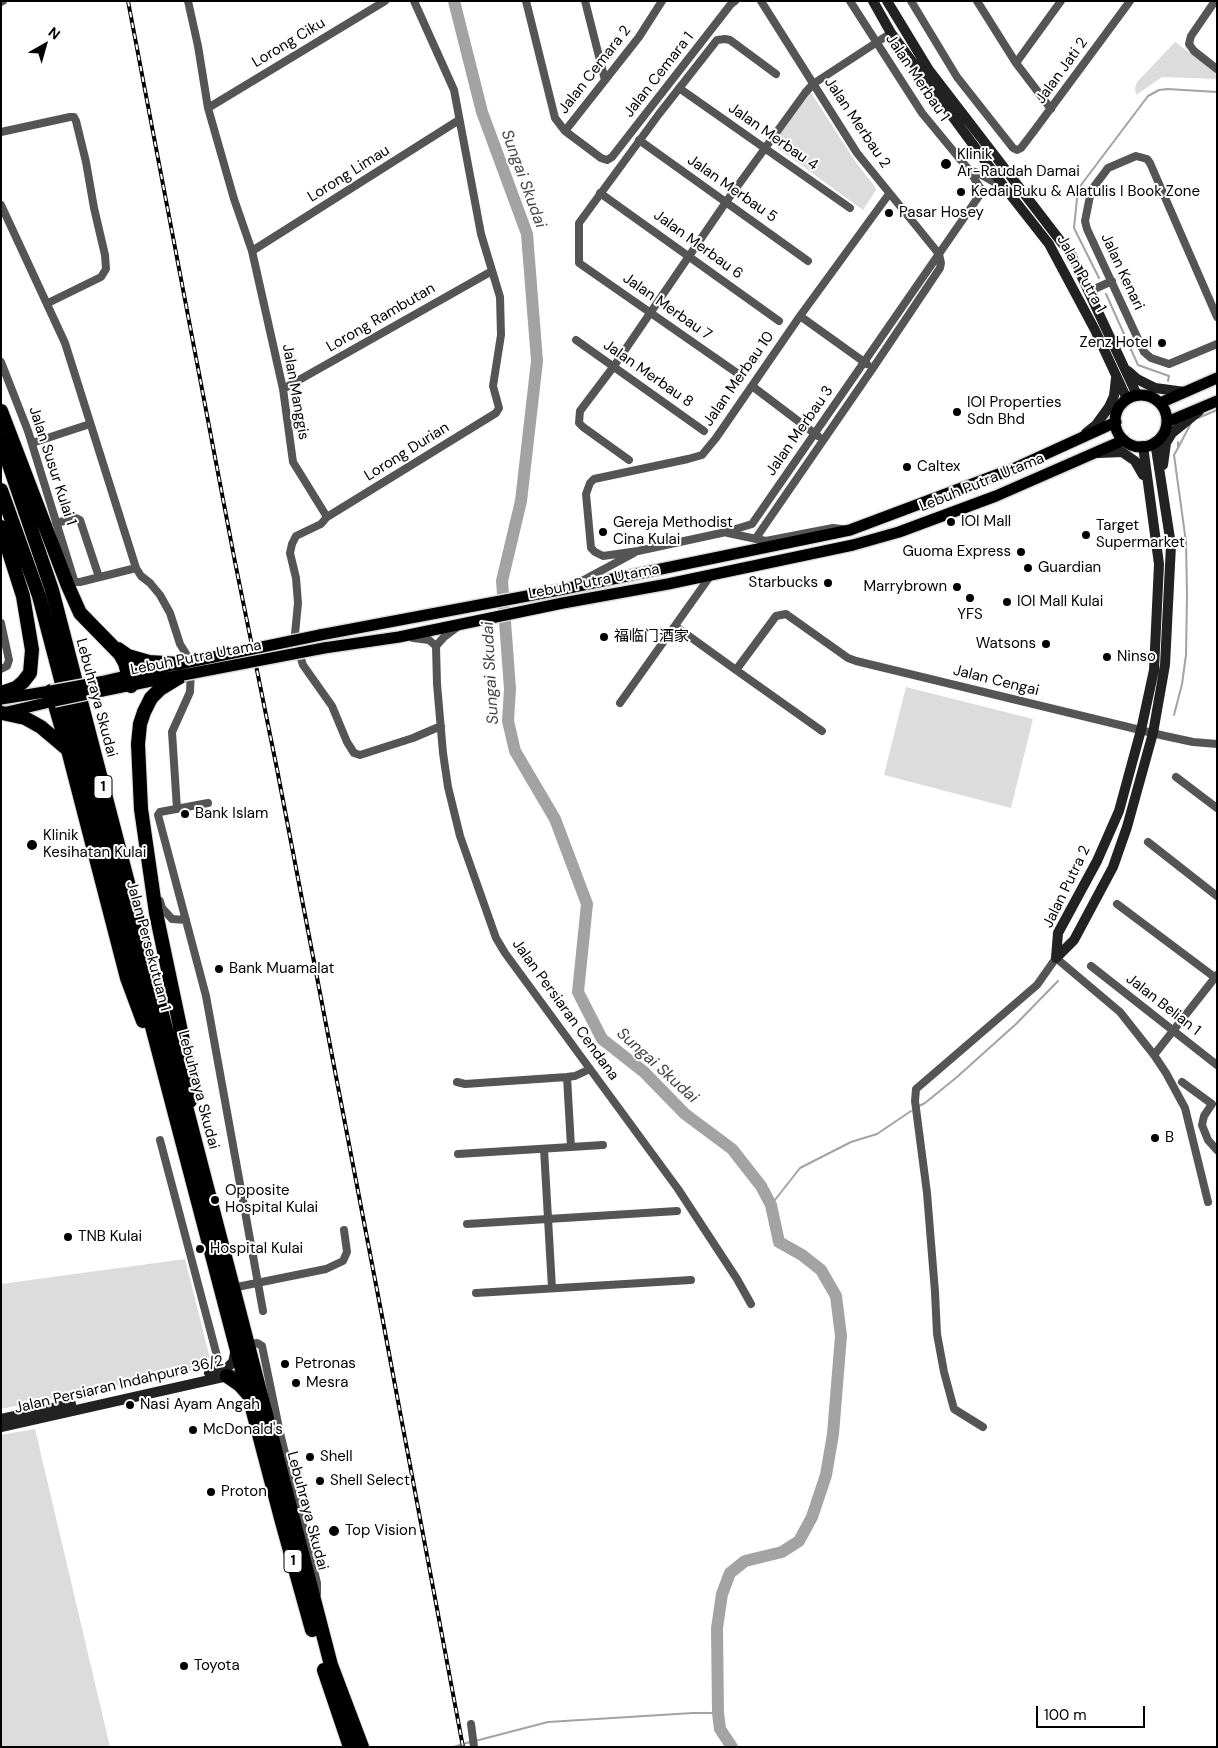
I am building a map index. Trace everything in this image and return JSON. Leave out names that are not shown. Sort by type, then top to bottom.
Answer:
[{"type":"highway","points":[[1,411],[60,551],[80,613],[120,654],[130,680]]},
{"type":"highway","name":"Lebuhraya Skudai","points":[[1,441],[52,590],[243,1330],[243,1373],[249,1397],[322,1666],[350,1747]]},
{"type":"highway","name":"Jalan Persekutuan 1","points":[[1,490],[39,596],[171,1095]]},
{"type":"highway","points":[[1,528],[23,596],[32,650],[30,673],[16,688],[1,693]]},
{"type":"highway","points":[[107,641],[128,656],[181,669]]},
{"type":"highway","points":[[181,669],[151,698],[140,724],[138,744],[141,809],[156,912],[187,1060],[193,1137]]},
{"type":"highway","points":[[52,696],[68,750],[127,978],[171,1095]]},
{"type":"highway","points":[[2,708],[41,727],[68,750]]},
{"type":"highway","name":"Lebuhraya Skudai","points":[[171,1095],[331,1665],[362,1747]]},
{"type":"highway","points":[[224,1373],[240,1385],[249,1397]]},
{"type":"main road","points":[[1160,403],[1217,378]]},
{"type":"main road","points":[[1145,395],[1160,403],[1164,409],[1167,422],[1164,433],[1155,442],[1143,446],[1134,445],[1124,440],[1120,435],[1116,422],[1118,410],[1132,397],[1145,395]]},
{"type":"main road","points":[[1167,422],[1212,403]]},
{"type":"main road","name":"Lebuh Putra Utama","points":[[2,708],[181,669],[320,635],[564,589],[850,530],[1015,468],[1116,422]]},
{"type":"main road","name":"Lebuh Putra Utama","points":[[181,669],[399,637],[853,545],[899,532],[996,496],[1124,440]]},
{"type":"street","name":"Jalan Manggis","points":[[188,1],[198,46],[208,108],[234,199],[252,251],[283,389],[293,462],[327,517]]},
{"type":"street","name":"Lorong Ciku","points":[[208,108],[370,5],[385,1]]},
{"type":"street","points":[[414,1],[454,90],[482,234],[492,271]]},
{"type":"street","points":[[526,1],[555,118],[565,131]]},
{"type":"street","points":[[584,1],[605,80]]},
{"type":"street","name":"Jalan Cemara 2","points":[[565,131],[639,36],[662,1]]},
{"type":"street","name":"Jalan Cemara 1","points":[[565,131],[601,158],[607,160],[612,157],[735,1]]},
{"type":"street","name":"Jalan Merbau 2","points":[[761,1],[857,153],[939,254]]},
{"type":"street","name":"Jalan Merbau 1","points":[[850,1],[922,113],[969,170],[981,192]]},
{"type":"street","name":"Jalan Putra 1","points":[[872,1],[891,33],[1005,188],[1049,244],[1095,330],[1120,370]]},
{"type":"street","name":"Jalan Putra 1","points":[[886,1],[929,70],[1072,256],[1090,291],[1132,397]]},
{"type":"street","name":"Jalan Jati 2","points":[[911,1],[957,77],[1013,148],[1017,150],[1021,148],[1051,109],[1130,1]]},
{"type":"street","points":[[978,1],[1016,63],[1051,109]]},
{"type":"street","points":[[1016,63],[1061,1]]},
{"type":"street","points":[[1215,1],[1191,36],[1189,44],[1194,51],[1217,69]]},
{"type":"street","points":[[629,460],[579,423],[580,411],[614,366],[726,202],[805,93],[814,84],[891,33]]},
{"type":"street","points":[[600,193],[714,42],[721,39],[730,40],[776,74]]},
{"type":"street","name":"Jalan Merbau 4","points":[[679,88],[850,208]]},
{"type":"street","points":[[1,132],[70,117],[74,117],[76,121],[105,255],[106,269],[101,277],[48,303]]},
{"type":"street","name":"Lorong Limau","points":[[252,251],[460,120]]},
{"type":"street","name":"Jalan Merbau 5","points":[[640,140],[808,260]]},
{"type":"street","name":"Jalan Kenari","points":[[1217,317],[1150,163],[1147,159],[1136,156],[1108,168],[1093,188],[1090,196],[1085,221],[1086,228],[1112,281],[1141,348],[1151,358],[1169,364],[1217,344]]},
{"type":"street","points":[[969,170],[1005,188]]},
{"type":"street","name":"Jalan Merbau 3","points":[[588,520],[591,548],[603,556],[638,551],[726,532],[752,524],[981,192]]},
{"type":"street","name":"Jalan Merbau 6","points":[[600,193],[779,320]]},
{"type":"street","name":"Jalan Merbau 7","points":[[600,193],[579,223],[579,263],[740,374]]},
{"type":"street","name":"Jalan Merbau 10","points":[[588,520],[586,494],[590,483],[594,479],[688,460],[702,455],[889,194]]},
{"type":"street","points":[[1,205],[65,343],[136,568],[141,576],[160,594],[192,669],[190,692],[172,732],[177,809]]},
{"type":"street","points":[[756,538],[940,268],[939,254]]},
{"type":"street","name":"Lorong Rambutan","points":[[283,389],[492,271]]},
{"type":"street","name":"Lorong Durian","points":[[327,517],[496,413],[499,408],[493,386],[501,335],[500,297],[492,271]]},
{"type":"street","points":[[1090,291],[1112,281]]},
{"type":"street","points":[[800,316],[873,368]]},
{"type":"street","name":"Jalan Merbau 8","points":[[576,340],[704,431]]},
{"type":"street","name":"Jalan Susur Kulai 1","points":[[1,362],[32,443],[56,523],[60,551],[76,582],[99,577]]},
{"type":"street","points":[[1071,442],[1096,425],[1109,407],[1114,396],[1120,370],[1154,388],[1185,392]]},
{"type":"street","points":[[752,386],[823,440]]},
{"type":"street","points":[[1162,488],[1163,454],[1166,443],[1172,433],[1184,422],[1212,403]]},
{"type":"street","points":[[32,443],[90,424]]},
{"type":"street","name":"Jalan Putra 2","points":[[1056,958],[1074,940],[1112,867],[1127,827],[1153,733],[1165,665],[1171,545],[1155,442]]},
{"type":"street","name":"Jalan Putra 2","points":[[1056,958],[1058,933],[1097,861],[1119,811],[1141,730],[1154,670],[1159,564],[1143,446]]},
{"type":"street","points":[[1093,453],[1122,452],[1130,456],[1141,469],[1148,490]]},
{"type":"street","points":[[327,517],[320,524],[296,536],[290,553],[296,578],[298,603],[295,634],[298,650],[304,665],[332,706],[347,742],[354,753],[360,755],[413,738],[441,726]]},
{"type":"street","points":[[56,523],[76,518],[80,520],[99,577],[136,568]]},
{"type":"street","points":[[726,532],[766,541],[832,528],[850,530]]},
{"type":"street","points":[[564,589],[638,551]]},
{"type":"street","points":[[620,703],[711,575]]},
{"type":"street","name":"Jalan Cengai","points":[[736,670],[776,616],[786,614],[848,658],[856,661],[1165,736],[1217,744]]},
{"type":"street","points":[[1,622],[9,660],[7,666],[1,669]]},
{"type":"street","points":[[399,637],[421,638],[429,640],[436,646],[451,630],[467,622]]},
{"type":"street","points":[[675,626],[822,731]]},
{"type":"street","name":"Jalan Persiaran Cendana","points":[[436,646],[437,684],[448,787],[460,836],[496,938],[678,1189],[737,1279],[751,1304]]},
{"type":"street","points":[[1176,776],[1217,808]]},
{"type":"street","points":[[208,803],[160,812],[158,815],[206,996],[263,1311]]},
{"type":"street","points":[[146,840],[162,908],[172,919],[186,920]]},
{"type":"street","points":[[1148,842],[1217,896]]},
{"type":"street","points":[[1117,904],[1216,977],[1154,1055]]},
{"type":"street","points":[[983,1427],[954,1409],[944,1372],[937,1334],[935,1282],[927,1193],[915,1101],[916,1089],[1037,985],[1056,958],[1120,1012],[1154,1055],[1185,1108],[1208,1202]]},
{"type":"street","name":"Jalan Belian 1","points":[[1092,966],[1217,1065]]},
{"type":"street","points":[[457,1082],[465,1084],[567,1077],[576,1076],[590,1069]]},
{"type":"street","points":[[567,1077],[570,1147]]},
{"type":"street","points":[[1182,1082],[1212,1104],[1204,1116],[1202,1125],[1208,1140],[1217,1150]]},
{"type":"street","points":[[160,1140],[224,1373]]},
{"type":"street","points":[[458,1154],[603,1146]]},
{"type":"street","points":[[544,1149],[552,1288]]},
{"type":"street","points":[[467,1224],[677,1211]]},
{"type":"street","points":[[232,1288],[326,1269],[343,1261],[347,1252],[344,1230]]},
{"type":"street","points":[[476,1293],[691,1280]]},
{"type":"street","points":[[243,1330],[248,1363],[243,1373]]},
{"type":"street","points":[[242,1345],[258,1343],[262,1346],[280,1433],[317,1583],[317,1613]]},
{"type":"street","name":"Jalan Persiaran Indahpura 36/2","points":[[1,1426],[224,1373],[233,1362],[242,1345]]},
{"type":"street","name":"Jalan Persiaran Indahpura 36/2","points":[[1,1419],[224,1373],[243,1373]]},
{"type":"street","points":[[471,1724],[474,1747]]},
{"type":"shaded area","points":[[1175,42],[1217,72],[1217,79],[1162,77],[1136,95],[1135,88],[1137,82]]},
{"type":"shaded area","points":[[810,91],[855,161],[875,187],[876,190],[863,210],[776,147],[775,139]]},
{"type":"shaded area","points":[[906,687],[1033,719],[1011,808],[884,775]]},
{"type":"shaded area","points":[[185,1259],[212,1367],[1,1409],[1,1284]]},
{"type":"shaded area","points":[[35,1429],[110,1747],[1,1747],[1,1435]]},
{"type":"waterway","name":"Sungai Skudai","points":[[454,1],[482,112],[527,234],[537,361],[521,501],[502,581],[510,689],[508,721],[515,751],[555,819],[587,904],[578,992],[602,1039],[644,1072],[685,1114],[732,1149],[761,1186],[771,1205],[779,1242],[802,1255],[821,1270],[836,1296],[841,1336],[833,1434],[826,1475],[812,1517],[799,1541],[782,1552],[745,1561],[730,1573],[722,1594],[717,1628],[718,1713],[720,1729],[732,1747]]},
{"type":"waterway","points":[[1099,278],[1074,228],[1078,189],[1148,96],[1159,90],[1167,89],[1217,92]]},
{"type":"waterway","points":[[1106,294],[1138,365],[1169,376],[1168,381]]},
{"type":"waterway","points":[[1198,418],[1217,410]]},
{"type":"waterway","points":[[1178,448],[1191,423]]},
{"type":"waterway","points":[[1174,715],[1182,684],[1186,655],[1187,595],[1186,542],[1174,455],[1178,448],[1178,442]]},
{"type":"waterway","points":[[919,1106],[957,1077],[1016,1024],[1058,981]]},
{"type":"waterway","points":[[771,1205],[800,1168],[851,1142],[877,1134],[911,1111]]},
{"type":"waterway","points":[[475,1741],[548,1722],[718,1713]]},
{"type":"waterway","points":[[453,1747],[470,1742]]},
{"type":"railway","points":[[128,1],[382,1316],[463,1747]]},
{"type":"place","name":"Klinik Ar-Raudah Damai","points":[[946,164]]},
{"type":"place","name":"Kedai Buku & Alatulis I Book Zone","points":[[961,192]]},
{"type":"place","name":"Pasar Hosey","points":[[889,213]]},
{"type":"place","name":"Zenz Hotel","points":[[1162,343]]},
{"type":"place","name":"IOI Properties Sdn Bhd","points":[[957,412]]},
{"type":"place","name":"Caltex","points":[[907,467]]},
{"type":"place","name":"IOI Mall","points":[[951,522]]},
{"type":"place","name":"Gereja Methodist Cina Kulai","points":[[603,532]]},
{"type":"place","name":"Target Supermarket","points":[[1086,535]]},
{"type":"place","name":"Guoma Express","points":[[1021,552]]},
{"type":"place","name":"Guardian","points":[[1028,568]]},
{"type":"place","name":"Starbucks","points":[[828,583]]},
{"type":"place","name":"Marrybrown","points":[[957,587]]},
{"type":"place","name":"YFS","points":[[970,598]]},
{"type":"place","name":"IOI Mall Kulai","points":[[1007,602]]},
{"type":"place","name":"福临门酒家","points":[[604,637]]},
{"type":"place","name":"Watsons","points":[[1046,644]]},
{"type":"place","name":"Ninso","points":[[1107,657]]},
{"type":"place","name":"Bank Islam","points":[[185,814]]},
{"type":"place","name":"Klinik Kesihatan Kulai","points":[[32,845]]},
{"type":"place","name":"Bank Muamalat","points":[[219,969]]},
{"type":"place","name":"B","points":[[1155,1138]]},
{"type":"place","name":"Opposite Hospital Kulai","points":[[215,1200]]},
{"type":"place","name":"TNB Kulai","points":[[68,1237]]},
{"type":"place","name":"Hospital Kulai","points":[[200,1249]]},
{"type":"place","name":"Petronas","points":[[285,1364]]},
{"type":"place","name":"Mesra","points":[[296,1383]]},
{"type":"place","name":"Nasi Ayam Angah","points":[[130,1405]]},
{"type":"place","name":"McDonald's","points":[[193,1430]]},
{"type":"place","name":"Shell","points":[[310,1457]]},
{"type":"place","name":"Shell Select","points":[[320,1481]]},
{"type":"place","name":"Proton","points":[[211,1492]]},
{"type":"place","name":"Top Vision","points":[[334,1531]]},
{"type":"place","name":"Toyota","points":[[184,1666]]}]
